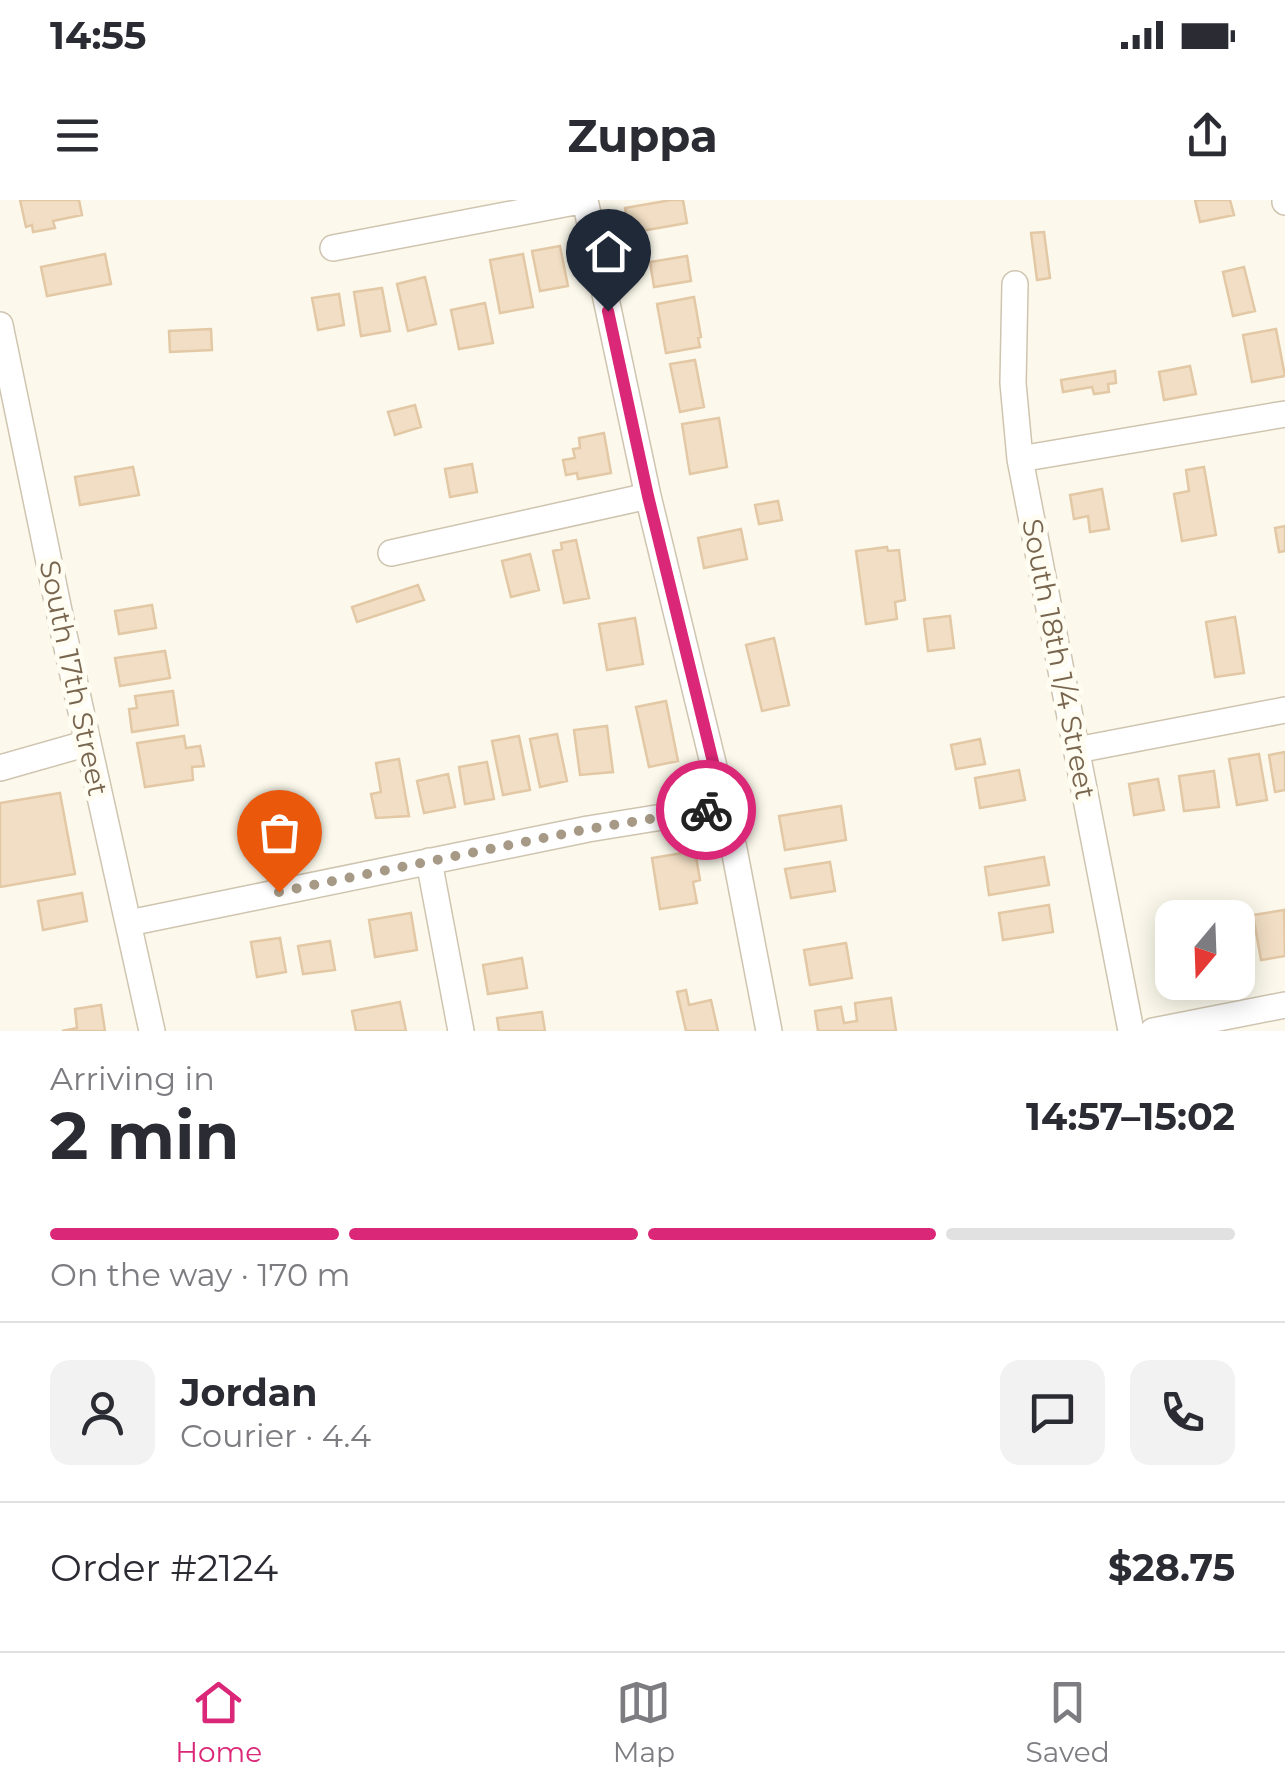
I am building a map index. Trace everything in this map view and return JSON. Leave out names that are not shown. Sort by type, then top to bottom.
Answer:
[{"type":"street","points":[[333,248],[585,200],[648,496],[724,807],[769,1031]]},
{"type":"street","name":"South 18th 1/4 Street","points":[[1015,284],[1013,383],[1020,459],[1131,1031]]},
{"type":"street","name":"South 17th Street","points":[[0,325],[152,1031]]},
{"type":"street","points":[[1020,459],[1285,414]]},
{"type":"street","points":[[391,552],[648,496]]},
{"type":"street","points":[[1077,750],[1285,710]]},
{"type":"street","points":[[0,768],[88,742]]},
{"type":"street","points":[[129,923],[588,829],[724,807]]},
{"type":"street","points":[[429,862],[461,1031]]},
{"type":"street","points":[[1153,1031],[1285,1005]]},
{"type":"building","points":[[20,200],[79,200],[82,215],[53,221],[55,228],[33,232],[32,225],[26,227]]},
{"type":"building","points":[[683,200],[687,223],[630,233],[625,208]]},
{"type":"building","points":[[1195,200],[1230,200],[1234,215],[1200,222]]},
{"type":"building","points":[[1044,232],[1050,278],[1037,280],[1031,233]]},
{"type":"building","points":[[560,246],[568,286],[540,291],[532,251]]},
{"type":"building","points":[[105,254],[111,284],[47,296],[41,267]]},
{"type":"building","points":[[523,254],[533,307],[500,313],[490,260]]},
{"type":"building","points":[[687,256],[691,281],[654,287],[650,262]]},
{"type":"building","points":[[1244,267],[1255,311],[1233,316],[1223,272]]},
{"type":"building","points":[[425,277],[436,324],[408,331],[397,284]]},
{"type":"building","points":[[382,288],[390,331],[361,336],[354,292]]},
{"type":"building","points":[[339,294],[344,325],[318,330],[312,298]]},
{"type":"building","points":[[694,297],[700,347],[666,353],[657,304]]},
{"type":"building","points":[[485,303],[493,343],[459,349],[451,310]]},
{"type":"building","points":[[211,329],[212,350],[170,352],[169,331]]},
{"type":"building","points":[[1276,329],[1285,376],[1252,382],[1243,335]]},
{"type":"building","points":[[695,360],[704,407],[680,412],[670,364]]},
{"type":"building","points":[[1190,366],[1196,394],[1164,400],[1159,372]]},
{"type":"building","points":[[1115,371],[1116,383],[1108,384],[1109,392],[1094,394],[1092,387],[1063,392],[1061,380]]},
{"type":"building","points":[[415,405],[421,427],[395,435],[388,412]]},
{"type":"building","points":[[719,418],[727,467],[690,474],[682,424]]},
{"type":"building","points":[[604,433],[611,473],[578,479],[577,473],[566,475],[563,460],[575,458],[573,449],[580,448],[579,438]]},
{"type":"building","points":[[472,464],[477,492],[450,497],[445,469]]},
{"type":"building","points":[[133,467],[139,495],[80,505],[75,477]]},
{"type":"building","points":[[1204,467],[1216,535],[1182,541],[1174,494],[1189,491],[1186,470]]},
{"type":"building","points":[[1102,489],[1109,529],[1090,532],[1088,516],[1074,519],[1070,495]]},
{"type":"building","points":[[778,501],[782,520],[759,524],[755,505]]},
{"type":"building","points":[[1285,526],[1285,551],[1279,552],[1275,528]]},
{"type":"building","points":[[741,529],[747,559],[704,568],[698,538]]},
{"type":"building","points":[[576,540],[589,598],[564,603],[553,551],[562,549],[561,543]]},
{"type":"building","points":[[887,547],[888,551],[899,550],[905,600],[895,602],[897,619],[866,624],[856,551]]},
{"type":"building","points":[[530,554],[539,590],[511,597],[502,561]]},
{"type":"building","points":[[418,585],[424,600],[357,622],[352,607]]},
{"type":"building","points":[[152,605],[156,628],[119,634],[115,611]]},
{"type":"building","points":[[950,616],[954,648],[928,651],[924,619]]},
{"type":"building","points":[[1235,617],[1244,673],[1215,677],[1206,622]]},
{"type":"building","points":[[635,618],[643,664],[607,670],[599,624]]},
{"type":"building","points":[[774,638],[789,705],[762,711],[746,645]]},
{"type":"building","points":[[165,651],[170,678],[120,686],[115,658]]},
{"type":"building","points":[[173,691],[178,725],[132,732],[129,709],[137,708],[135,696]]},
{"type":"building","points":[[666,701],[678,761],[649,767],[636,707]]},
{"type":"building","points":[[607,726],[613,772],[580,775],[574,730]]},
{"type":"building","points":[[557,734],[567,781],[540,787],[530,739]]},
{"type":"building","points":[[184,736],[186,748],[200,746],[204,766],[192,767],[193,780],[145,787],[137,743]]},
{"type":"building","points":[[519,736],[530,790],[503,795],[492,741]]},
{"type":"building","points":[[980,739],[985,764],[956,769],[951,745]]},
{"type":"building","points":[[1285,752],[1285,790],[1275,792],[1269,755]]},
{"type":"building","points":[[1259,754],[1267,800],[1237,805],[1229,759]]},
{"type":"building","points":[[399,759],[409,816],[376,818],[371,794],[381,792],[376,763]]},
{"type":"building","points":[[487,762],[494,799],[465,804],[459,767]]},
{"type":"building","points":[[1019,770],[1025,800],[980,808],[975,778]]},
{"type":"building","points":[[1214,771],[1219,807],[1184,811],[1179,776]]},
{"type":"building","points":[[448,774],[455,807],[424,813],[417,781]]},
{"type":"building","points":[[1158,779],[1164,810],[1134,815],[1129,784]]},
{"type":"building","points":[[60,793],[75,874],[0,887],[0,803]]},
{"type":"building","points":[[841,806],[846,840],[785,850],[779,816]]},
{"type":"building","points":[[695,851],[700,880],[693,882],[697,903],[660,909],[652,858]]},
{"type":"building","points":[[1044,857],[1049,885],[989,895],[985,867]]},
{"type":"building","points":[[830,862],[835,891],[791,898],[785,869]]},
{"type":"building","points":[[82,893],[87,921],[43,930],[38,901]]},
{"type":"building","points":[[1049,905],[1053,932],[1003,940],[999,913]]},
{"type":"building","points":[[1284,910],[1285,956],[1261,960],[1255,915]]},
{"type":"building","points":[[411,913],[417,950],[375,957],[369,920]]},
{"type":"building","points":[[280,938],[286,972],[257,977],[251,942]]},
{"type":"building","points":[[330,941],[335,970],[303,974],[298,946]]},
{"type":"building","points":[[846,943],[852,978],[810,985],[804,950]]},
{"type":"building","points":[[522,958],[527,988],[488,994],[483,965]]},
{"type":"building","points":[[686,990],[689,1005],[711,1000],[718,1031],[686,1031],[677,992]]},
{"type":"building","points":[[891,998],[896,1031],[818,1031],[815,1011],[841,1007],[844,1023],[857,1021],[855,1003]]},
{"type":"building","points":[[400,1002],[406,1031],[356,1031],[352,1011]]},
{"type":"building","points":[[101,1005],[105,1031],[62,1031],[77,1028],[75,1009]]},
{"type":"building","points":[[542,1012],[545,1031],[499,1031],[497,1018]]},
{"type":"way so far","points":[[279,892],[588,829],[706,810]]},
{"type":"route","points":[[608,311],[648,496],[724,807],[706,810]]}]
